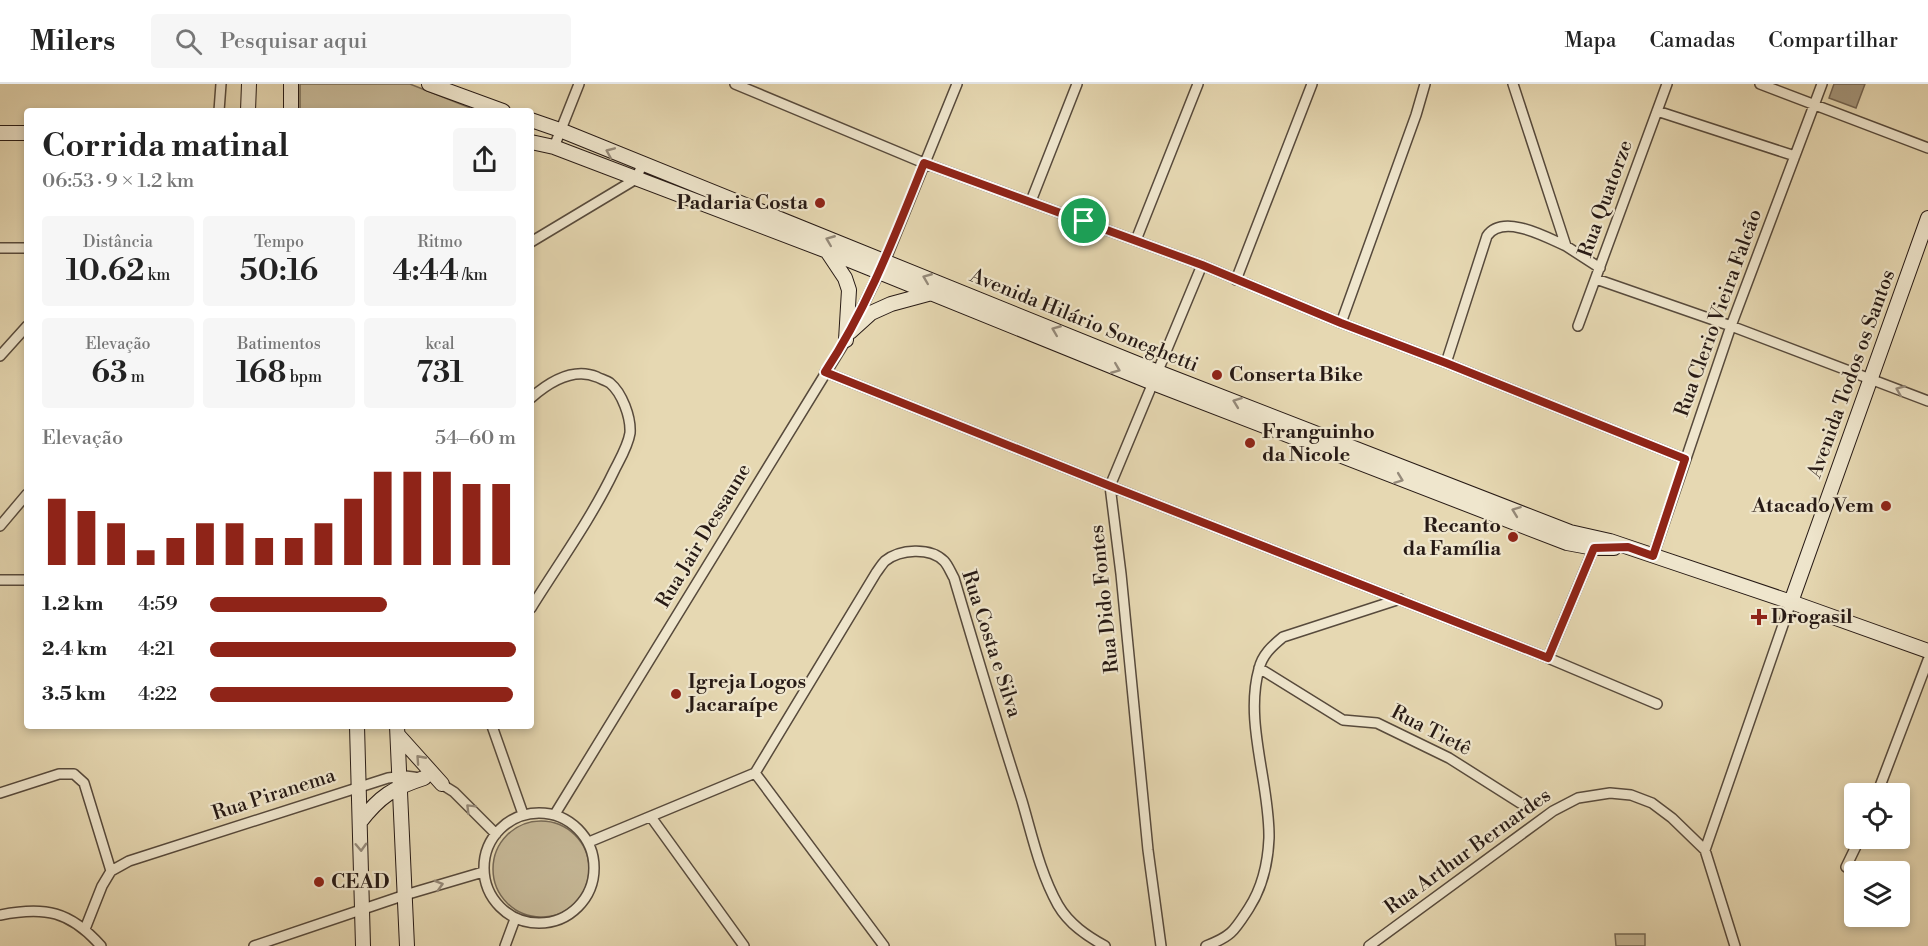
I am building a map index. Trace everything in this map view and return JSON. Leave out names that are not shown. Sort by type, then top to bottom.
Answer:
[{"type":"street","points":[[219,108],[221,84]]},
{"type":"street","points":[[248,108],[249,84]]},
{"type":"street","points":[[291,84],[291,108]]},
{"type":"street","points":[[429,84],[462,104],[485,108]]},
{"type":"street","points":[[554,147],[579,84]]},
{"type":"street","points":[[735,84],[924,163],[1202,265],[1341,323],[1685,459]]},
{"type":"street","name":"Rua Jair Dessaune","points":[[555,814],[848,336],[882,268],[957,84]]},
{"type":"street","points":[[1031,201],[1077,84]]},
{"type":"street","points":[[1136,240],[1198,84]]},
{"type":"street","points":[[1236,280],[1312,84]]},
{"type":"street","points":[[1341,323],[1425,84]]},
{"type":"street","points":[[1513,84],[1566,246]]},
{"type":"street","name":"Rua Quatorze","points":[[1578,326],[1667,84]]},
{"type":"street","points":[[1760,84],[1928,148]]},
{"type":"street","name":"Rua Clerio Vieira Falcão","points":[[1653,556],[1731,326],[1822,84]]},
{"type":"street","points":[[1657,111],[1795,156]]},
{"type":"street","name":"Avenida Hilário Soneghetti","points":[[534,121],[642,165],[827,252],[882,268],[928,294],[1262,419],[1567,543],[1596,543],[1628,547],[1928,651]]},
{"type":"street","points":[[0,133],[24,133]]},
{"type":"street","name":"Avenida Hilário Soneghetti","points":[[534,143],[554,147],[636,179],[751,215],[1155,378]]},
{"type":"street","points":[[534,240],[636,179],[642,165]]},
{"type":"street","name":"Avenida Todos os Santos","points":[[1705,850],[1928,218]]},
{"type":"street","points":[[1446,363],[1487,236],[1492,230],[1498,227],[1514,226],[1536,232],[1566,246],[1600,268]]},
{"type":"street","points":[[0,248],[24,248]]},
{"type":"street","points":[[827,252],[845,278],[849,290],[848,336]]},
{"type":"street","name":"Rua Dido Fontes","points":[[1161,946],[1148,850],[1121,574],[1110,486],[1202,265]]},
{"type":"street","points":[[1596,279],[1731,326],[1928,401]]},
{"type":"street","points":[[848,336],[871,313],[891,304],[928,294]]},
{"type":"street","points":[[0,356],[24,329]]},
{"type":"street","points":[[825,372],[1548,658],[1657,704]]},
{"type":"street","points":[[534,395],[544,386],[564,377],[579,374],[594,376],[609,383],[621,398],[629,420],[630,434],[603,494],[534,604]]},
{"type":"street","points":[[0,526],[24,498]]},
{"type":"street","points":[[1548,658],[1596,543]]},
{"type":"street","name":"Rua Costa e Silva","points":[[755,773],[885,561],[915,551],[930,553],[944,560],[954,578],[1038,853],[1058,904],[1068,919],[1087,936],[1106,946]]},
{"type":"street","points":[[0,580],[24,580]]},
{"type":"street","points":[[1206,946],[1231,934],[1255,899],[1265,870],[1269,838],[1255,697],[1259,668],[1270,647],[1283,637],[1400,599]]},
{"type":"street","points":[[1881,783],[1928,660]]},
{"type":"street","name":"Rua Tietê","points":[[1259,668],[1343,720],[1377,723],[1449,758],[1520,804]]},
{"type":"street","points":[[357,729],[363,946]]},
{"type":"street","points":[[493,729],[524,814]]},
{"type":"street","points":[[398,730],[407,946]]},
{"type":"street","points":[[398,730],[442,784]]},
{"type":"street","points":[[589,842],[755,773],[884,946]]},
{"type":"street","points":[[0,793],[59,774],[74,774],[84,783],[111,871],[102,886],[85,929]]},
{"type":"street","points":[[360,822],[373,805],[399,781],[424,778],[442,784],[454,792],[496,834]]},
{"type":"street","name":"Rua Piranema","points":[[111,871],[129,861],[358,787],[399,781]]},
{"type":"street","name":"Rua Arthur Bernardes","points":[[1369,946],[1553,811],[1578,798],[1610,793],[1631,795],[1652,803],[1672,818],[1705,850]]},
{"type":"street","points":[[524,814],[555,814],[582,831],[589,842],[594,858],[595,875],[590,891],[581,905],[568,916],[543,922],[515,919],[493,900],[486,887],[483,872],[486,849],[506,823],[524,814]]},
{"type":"street","points":[[651,817],[744,946]]},
{"type":"street","points":[[1705,850],[1735,946]]},
{"type":"street","points":[[254,946],[405,895],[483,872]]},
{"type":"street","points":[[0,915],[34,910],[50,912],[70,919],[85,929],[100,946]]},
{"type":"street","points":[[505,946],[515,919]]},
{"type":"shaded area","points":[[300,84],[410,84],[470,108],[300,108]]},
{"type":"shaded area","points":[[1834,84],[1865,84],[1856,108],[1829,98]]},
{"type":"shaded area","points":[[541,821],[559,825],[575,835],[585,851],[589,869],[585,887],[575,903],[559,913],[541,917],[523,913],[507,903],[497,887],[493,869],[497,851],[507,835],[523,825]]},
{"type":"shaded area","points":[[1615,934],[1645,934],[1645,946],[1616,946]]},
{"type":"place","name":"Padaria Costa","points":[[820,203]]},
{"type":"place","name":"Conserta Bike","points":[[1217,375]]},
{"type":"place","name":"Franguinho da Nicole","points":[[1250,443]]},
{"type":"place","name":"Atacado Vem","points":[[1886,506]]},
{"type":"place","name":"Recanto da Família","points":[[1513,537]]},
{"type":"place","name":"Drogasil","points":[[1759,617]]},
{"type":"place","name":"Igreja Logos Jacaraípe","points":[[676,694]]},
{"type":"place","name":"CEAD","points":[[319,882]]},
{"type":"route","points":[[924,163],[1084,221],[1202,265],[1341,323],[1685,459],[1653,556],[1628,547],[1594,548],[1548,658],[825,372],[846,340],[879,274],[924,163]]}]
